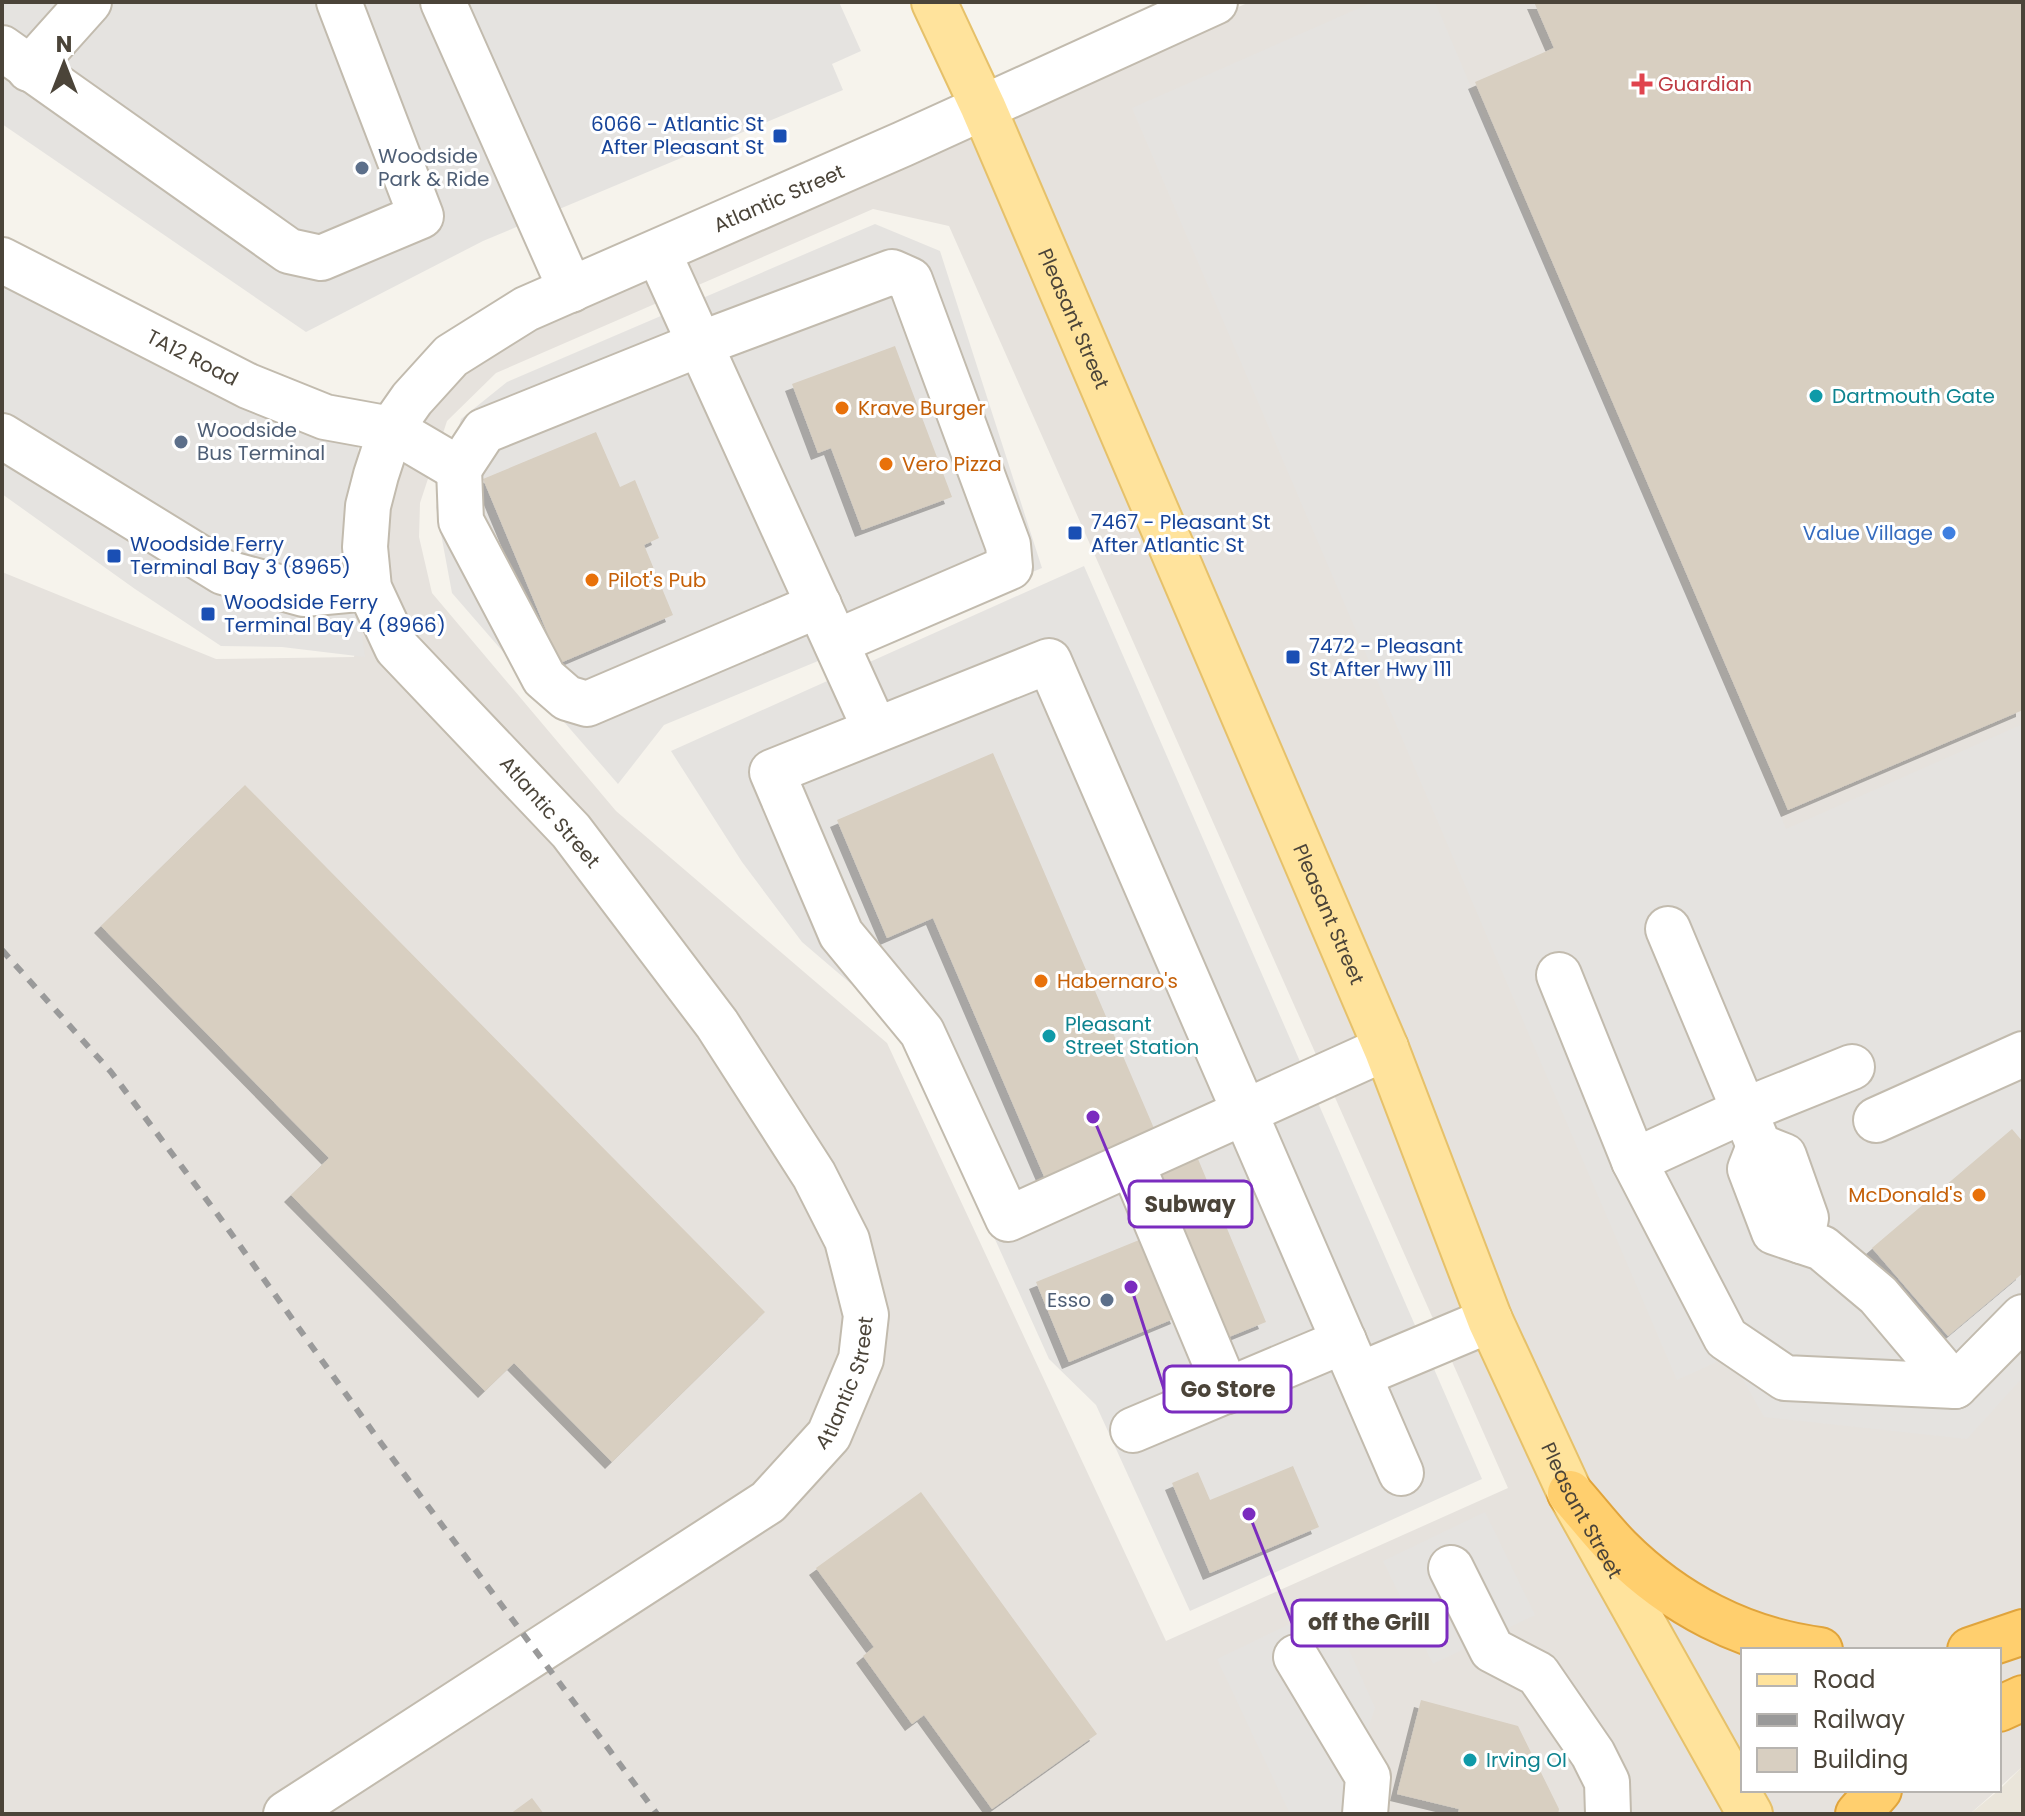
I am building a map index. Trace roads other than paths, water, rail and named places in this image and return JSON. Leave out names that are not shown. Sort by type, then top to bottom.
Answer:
[{"type":"highway","points":[[1570,1493],[1621,1551],[1684,1603],[1735,1628],[1812,1648]]},
{"type":"highway","points":[[1976,1648],[2023,1632]]},
{"type":"highway","points":[[2001,1708],[2023,1698]]},
{"type":"highway","points":[[1858,1814],[1877,1792]]},
{"type":"main road","name":"Pleasant Street","points":[[934,2],[983,107],[1386,1048],[1490,1320],[1570,1493],[1750,1814]]},
{"type":"street","points":[[89,2],[16,58],[289,251],[321,258],[421,216],[339,2]]},
{"type":"street","points":[[443,2],[571,290]]},
{"type":"street","name":"Atlantic Street","points":[[286,1814],[768,1502],[829,1435],[861,1359],[866,1315],[847,1240],[814,1175],[717,1024],[571,831],[397,648],[369,588],[365,547],[368,506],[391,429],[412,399],[451,356],[526,309],[1215,2]]},
{"type":"street","points":[[658,252],[875,729]]},
{"type":"street","name":"TA12 Road","points":[[2,260],[248,386],[325,417],[391,429]]},
{"type":"street","points":[[892,272],[910,280],[1008,545],[1010,567],[587,704],[567,698],[544,678],[461,521],[459,469],[484,431],[700,344],[892,272]]},
{"type":"street","points":[[391,429],[459,469]]},
{"type":"street","points":[[2,436],[223,572],[304,594],[369,588]]},
{"type":"street","points":[[1386,1048],[1245,1113],[1008,1219],[922,1032],[841,934],[772,772],[1049,661],[1245,1113],[1352,1358],[1401,1473]]},
{"type":"street","points":[[1668,929],[1751,1128],[1784,1156],[1806,1218],[1801,1241],[1822,1248],[1878,1295],[1955,1386]]},
{"type":"street","points":[[1559,975],[1634,1161],[1726,1338],[1785,1378],[1955,1386],[2023,1317]]},
{"type":"street","points":[[1876,1120],[2023,1054]]},
{"type":"street","points":[[1634,1161],[1751,1128],[1852,1067]]},
{"type":"street","points":[[1132,1164],[1227,1391]]},
{"type":"street","points":[[1133,1430],[1227,1391],[1490,1320]]},
{"type":"street","points":[[1451,1568],[1492,1650],[1538,1674],[1593,1754],[1607,1782],[1608,1814]]},
{"type":"street","points":[[1296,1657],[1368,1777],[1365,1814]]},
{"type":"railway","points":[[2,950],[111,1072],[378,1439],[657,1814]]},
{"type":"place","name":"Guardian","points":[[1642,84]]},
{"type":"place","name":"6066 - Atlantic St After Pleasant St","points":[[780,136]]},
{"type":"place","name":"Woodside Park & Ride","points":[[362,168]]},
{"type":"place","name":"Dartmouth Gate","points":[[1816,396]]},
{"type":"place","name":"Krave Burger","points":[[842,408]]},
{"type":"place","name":"Woodside Bus Terminal","points":[[181,442]]},
{"type":"place","name":"Vero Pizza","points":[[886,464]]},
{"type":"place","name":"7467 - Pleasant St After Atlantic St","points":[[1075,533]]},
{"type":"place","name":"Value Village","points":[[1949,533]]},
{"type":"place","name":"Woodside Ferry Terminal Bay 3 (8965)","points":[[114,556]]},
{"type":"place","name":"Pilot's Pub","points":[[592,580]]},
{"type":"place","name":"Woodside Ferry Terminal Bay 4 (8966)","points":[[208,614]]},
{"type":"place","name":"7472 - Pleasant St After Hwy 111","points":[[1293,657]]},
{"type":"place","name":"Habernaro's","points":[[1041,981]]},
{"type":"place","name":"Pleasant Street Station","points":[[1049,1036]]},
{"type":"place","name":"Subway","points":[[1093,1117]]},
{"type":"place","name":"McDonald's","points":[[1979,1195]]},
{"type":"place","name":"Go Store","points":[[1131,1287]]},
{"type":"place","name":"Esso","points":[[1107,1300]]},
{"type":"place","name":"off the Grill","points":[[1249,1514]]},
{"type":"place","name":"Irving OI","points":[[1470,1760]]}]
